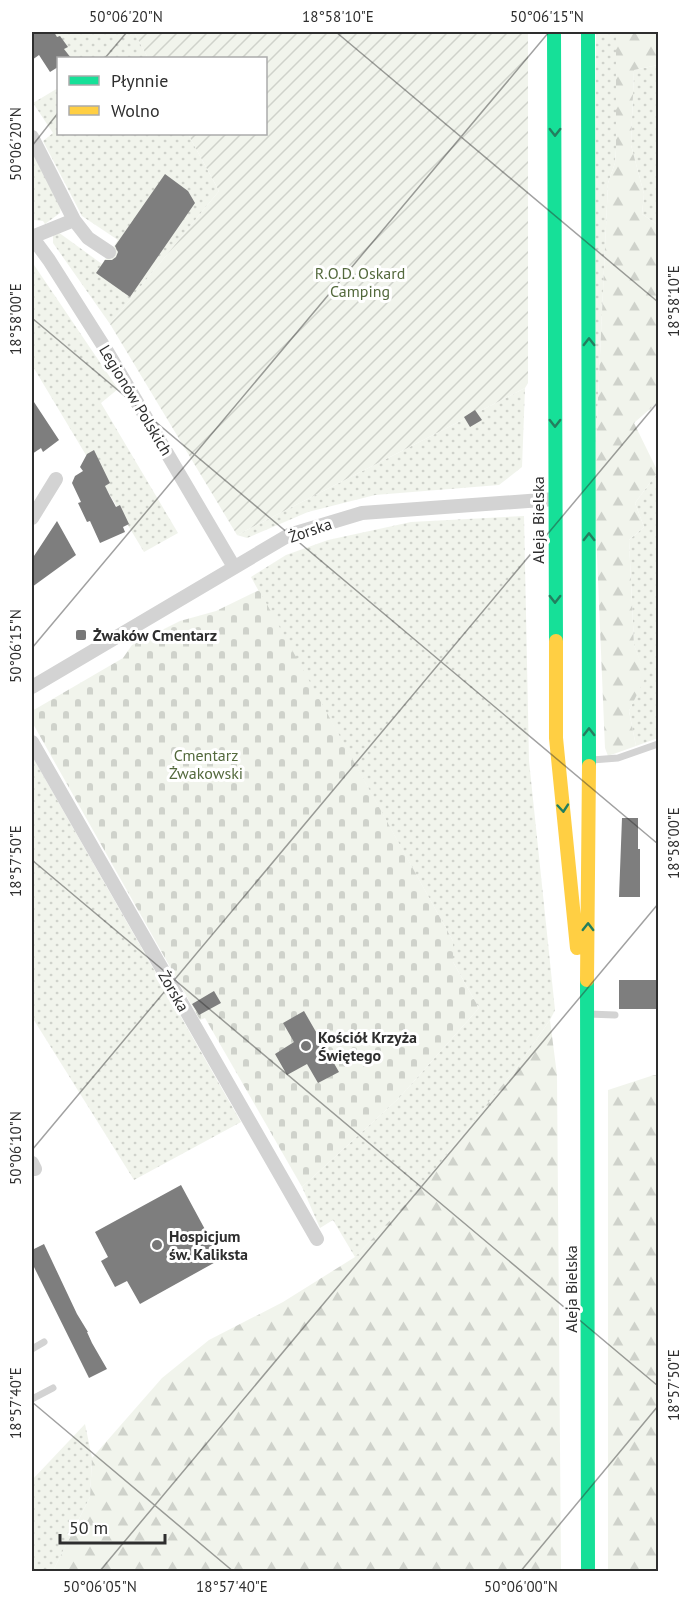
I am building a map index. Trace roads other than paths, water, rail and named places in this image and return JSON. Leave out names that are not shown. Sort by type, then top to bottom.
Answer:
[{"type":"street","name":"Aleja Bielska","points":[[555,32],[556,738],[576,940],[586,1010]]},
{"type":"street","name":"Aleja Bielska","points":[[588,32],[589,885],[586,1010],[588,1572]]},
{"type":"street","points":[[555,93],[572,102],[589,94]]},
{"type":"street","points":[[32,137],[74,220],[88,237],[109,252]]},
{"type":"street","points":[[32,237],[74,220]]},
{"type":"street","name":"Legionów Polskich","points":[[32,237],[50,260],[108,353],[234,567]]},
{"type":"street","points":[[32,518],[56,479]]},
{"type":"street","name":"Żorska","points":[[32,687],[289,535],[362,513],[555,498]]},
{"type":"street","points":[[555,643],[572,651],[583,649],[589,642]]},
{"type":"street","name":"Żorska","points":[[32,742],[317,1239]]},
{"type":"lane","points":[[588,760],[618,758],[658,744]]},
{"type":"lane","points":[[586,1010],[615,1015]]},
{"type":"lane","points":[[32,1349],[44,1342]]},
{"type":"lane","points":[[32,1399],[53,1388]]},
{"type":"place","name":"Żwaków Cmentarz","points":[[81,635]]},
{"type":"place","name":"Kościół Krzyża Świętego","points":[[306,1046]]},
{"type":"place","name":"Hospicjum św. Kaliksta","points":[[157,1245]]},
{"type":"park label","name":"R.O.D. Oskard Camping","points":[[360,282]]},
{"type":"park label","name":"Cmentarz Żwakowski","points":[[206,764]]}]
